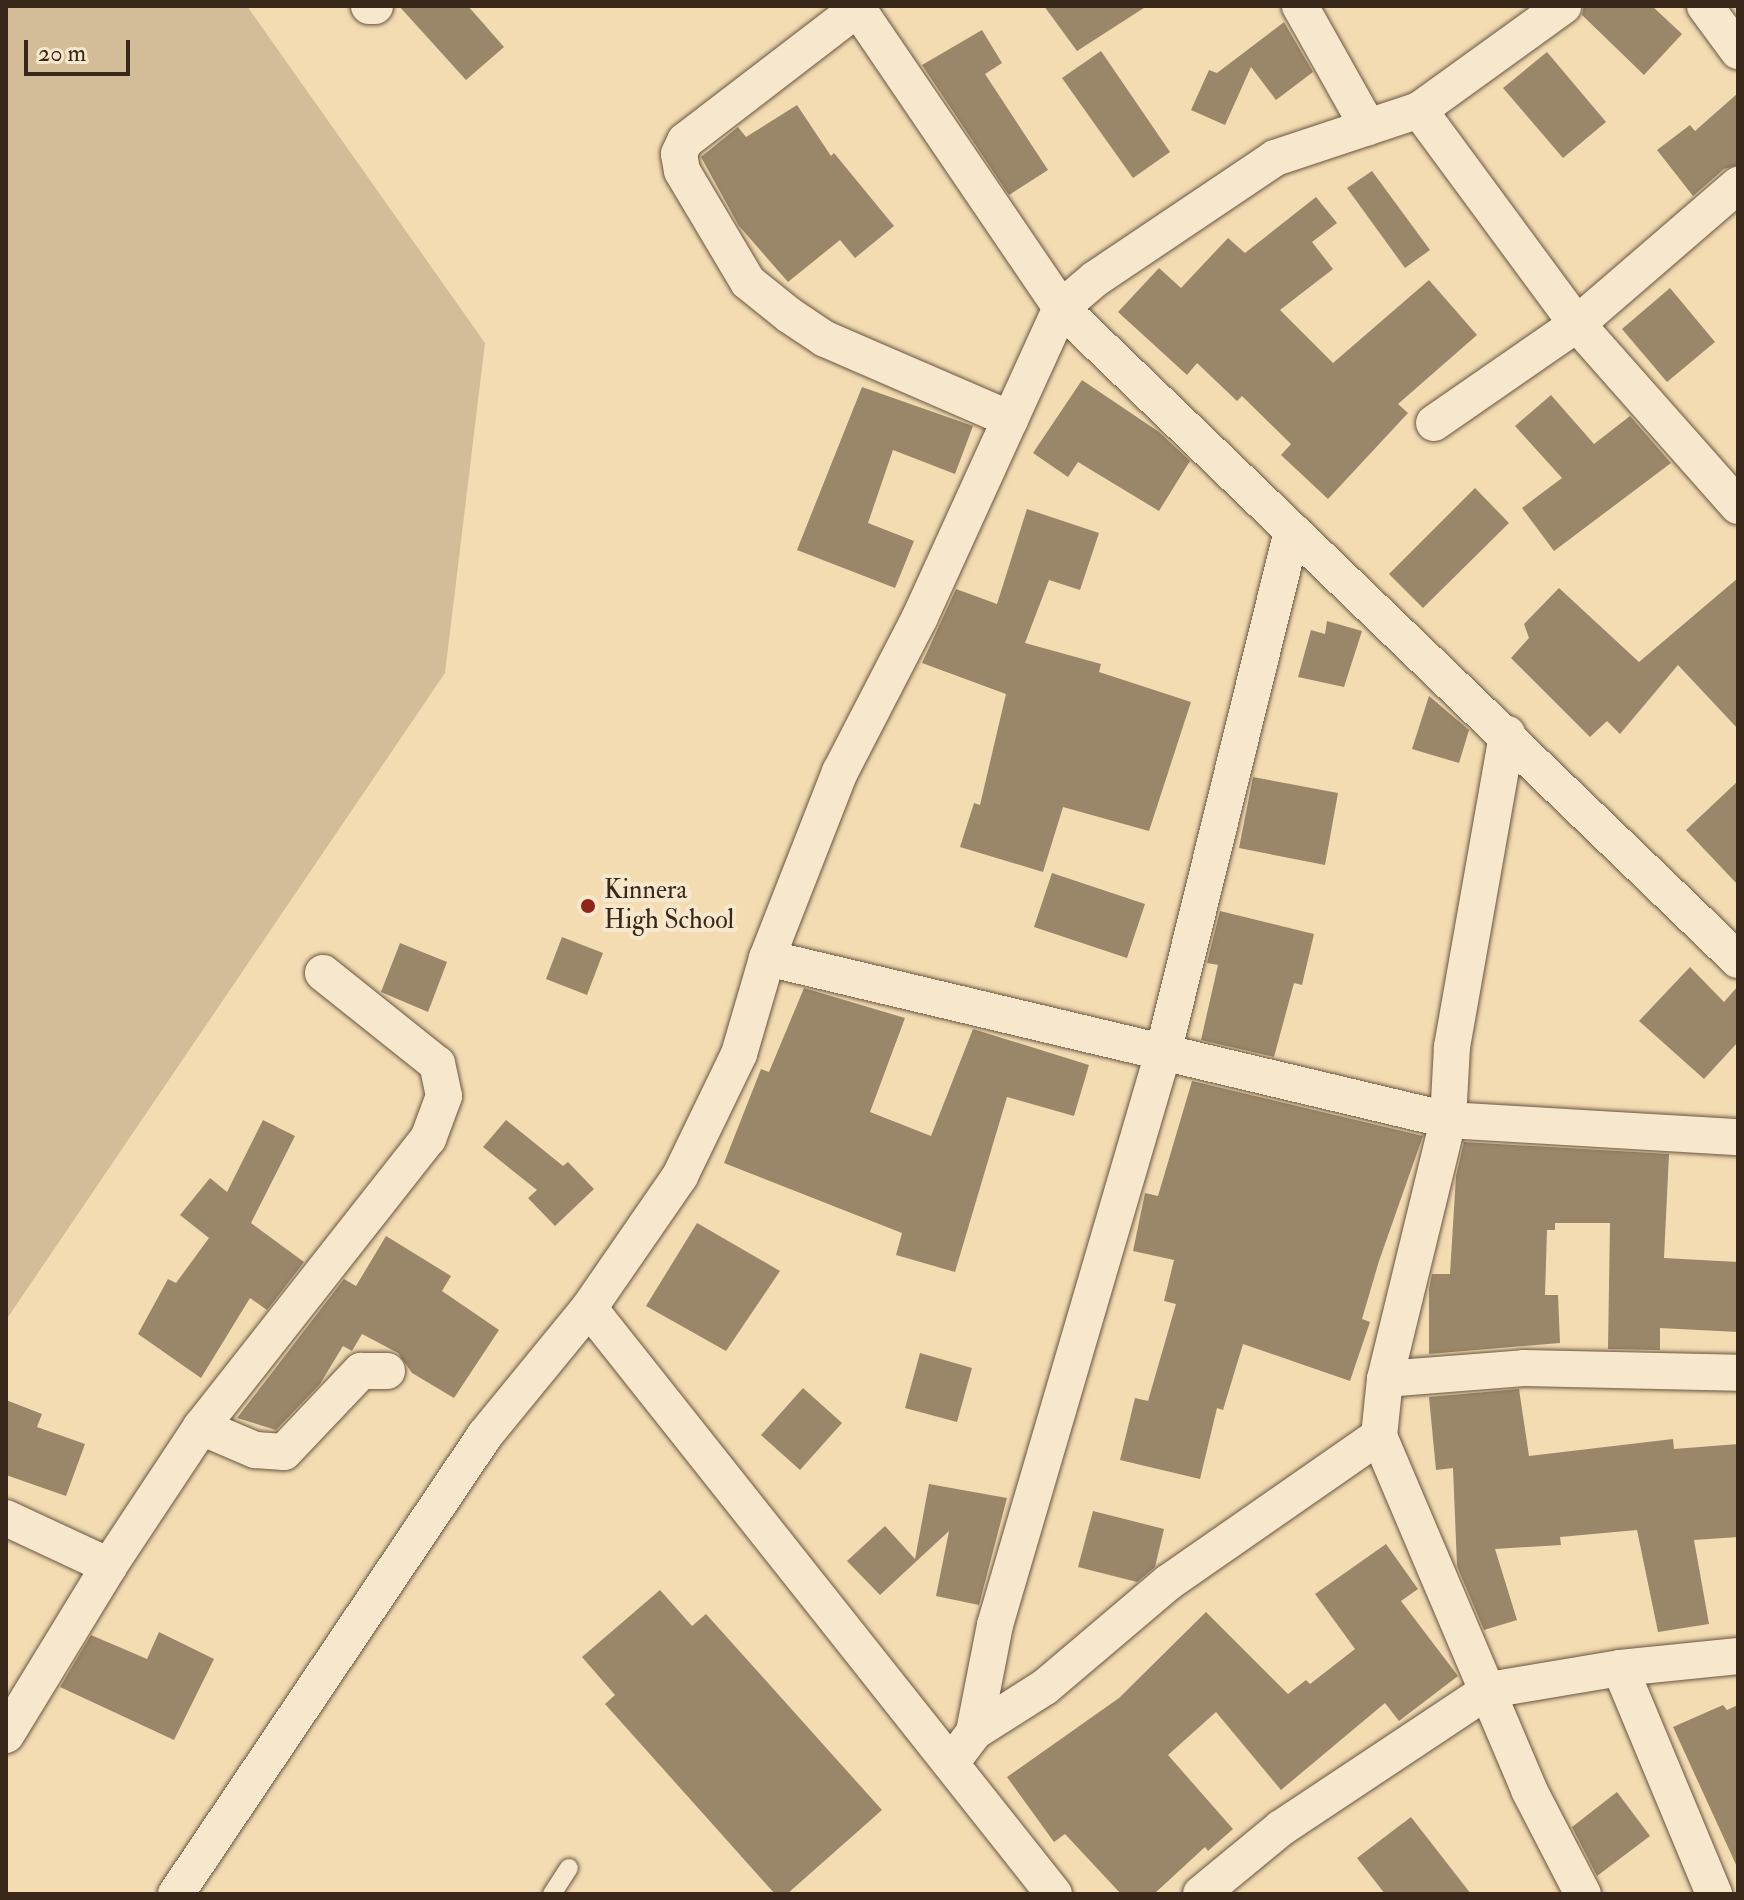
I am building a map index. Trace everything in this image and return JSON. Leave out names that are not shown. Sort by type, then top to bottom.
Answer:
[{"type":"street","points":[[369,6],[375,6]]},
{"type":"street","points":[[1300,6],[1368,127]]},
{"type":"street","points":[[176,1894],[485,1435],[589,1308],[680,1176],[739,1054],[767,958],[840,772],[920,617],[1061,308],[1095,279],[1275,158],[1419,110],[1563,6]]},
{"type":"street","points":[[1705,6],[1738,51]]},
{"type":"street","points":[[1010,419],[825,339],[789,315],[748,282],[682,171],[679,154],[685,141],[858,7],[1061,308],[1507,734],[1738,960]]},
{"type":"street","points":[[1419,110],[1577,324],[1738,506]]},
{"type":"street","points":[[1434,423],[1577,324],[1738,185]]},
{"type":"street","points":[[974,1732],[995,1625],[1163,1053],[1292,531]]},
{"type":"street","points":[[1507,734],[1452,1047],[1448,1120],[1385,1379],[1379,1436],[1529,1790],[1583,1894]]},
{"type":"street","points":[[767,958],[1448,1120],[1738,1137]]},
{"type":"street","points":[[6,1735],[109,1566],[201,1427],[428,1139],[444,1096],[437,1064],[323,973]]},
{"type":"street","points":[[589,1308],[1054,1894]]},
{"type":"street","points":[[1385,1379],[1524,1368],[1738,1373]]},
{"type":"street","points":[[201,1427],[255,1450],[284,1452],[361,1371],[387,1371]]},
{"type":"street","points":[[951,1763],[974,1732],[1045,1687],[1169,1582],[1379,1436]]},
{"type":"street","points":[[6,1518],[109,1566]]},
{"type":"street","points":[[1201,1894],[1281,1828],[1489,1690],[1620,1668],[1738,1656]]},
{"type":"street","points":[[1620,1668],[1714,1894]]},
{"type":"lane","points":[[552,1894],[569,1868]]},
{"type":"shaded area","points":[[6,6],[247,6],[485,343],[445,673],[6,1320]]},
{"type":"building","points":[[399,6],[468,6],[504,47],[466,80]]},
{"type":"building","points":[[1044,6],[1147,6],[1077,51]]},
{"type":"building","points":[[1584,6],[1652,6],[1682,34],[1644,75],[1582,15]]},
{"type":"building","points":[[1284,22],[1313,72],[1276,100],[1251,67],[1225,125],[1191,110],[1209,70],[1217,73]]},
{"type":"building","points":[[982,30],[1002,63],[985,74],[1048,170],[1009,195],[922,65]]},
{"type":"building","points":[[1101,51],[1170,152],[1133,178],[1062,78]]},
{"type":"building","points":[[1547,52],[1606,122],[1563,158],[1503,88]]},
{"type":"building","points":[[1738,93],[1738,165],[1724,169],[1693,196],[1657,150],[1690,125],[1695,131]]},
{"type":"building","points":[[797,105],[831,156],[834,153],[894,226],[855,258],[840,240],[788,282],[739,226],[701,157],[738,127],[746,137]]},
{"type":"building","points":[[1372,171],[1430,250],[1405,268],[1347,188]]},
{"type":"building","points":[[1316,197],[1337,223],[1312,242],[1333,269],[1280,310],[1333,363],[1429,280],[1477,335],[1398,404],[1408,413],[1328,499],[1281,455],[1291,444],[1242,396],[1237,401],[1197,363],[1187,375],[1118,312],[1159,268],[1181,288],[1228,238],[1245,253]]},
{"type":"building","points":[[1670,288],[1715,342],[1667,382],[1622,329]]},
{"type":"building","points":[[1082,380],[1159,432],[1190,461],[1159,511],[1078,462],[1068,477],[1033,453]]},
{"type":"building","points":[[862,387],[973,426],[955,474],[893,450],[868,523],[914,541],[895,588],[797,550]]},
{"type":"building","points":[[1551,395],[1594,444],[1630,416],[1671,463],[1554,551],[1522,508],[1562,478],[1515,426]]},
{"type":"building","points":[[1475,488],[1509,523],[1423,608],[1389,574]]},
{"type":"building","points":[[1027,509],[1099,533],[1080,590],[1049,580],[1025,643],[1101,664],[1099,672],[1191,702],[1149,831],[1063,807],[1043,872],[960,847],[974,803],[980,805],[1006,694],[922,663],[956,589],[997,604]]},
{"type":"building","points":[[1738,578],[1738,729],[1678,665],[1620,734],[1607,721],[1590,737],[1511,658],[1529,638],[1524,624],[1559,588],[1639,662]]},
{"type":"building","points":[[1327,621],[1362,631],[1344,687],[1298,677],[1311,630],[1325,634]]},
{"type":"building","points":[[1429,696],[1469,730],[1459,763],[1412,749]]},
{"type":"building","points":[[1253,777],[1338,793],[1325,865],[1239,848]]},
{"type":"building","points":[[1738,781],[1738,885],[1686,830]]},
{"type":"building","points":[[1052,873],[1145,904],[1127,958],[1034,927]]},
{"type":"building","points":[[1220,911],[1314,934],[1302,985],[1294,983],[1274,1057],[1201,1040],[1218,965],[1207,963]]},
{"type":"building","points":[[562,937],[603,953],[587,995],[546,979]]},
{"type":"building","points":[[400,943],[447,962],[428,1012],[381,992]]},
{"type":"building","points":[[1690,967],[1724,1002],[1738,986],[1738,1042],[1704,1079],[1639,1021]]},
{"type":"building","points":[[804,988],[905,1018],[870,1112],[931,1136],[973,1029],[1089,1065],[1074,1116],[1007,1097],[955,1272],[896,1255],[902,1233],[724,1163],[761,1069],[769,1072]]},
{"type":"building","points":[[1192,1081],[1423,1136],[1379,1261],[1362,1319],[1370,1322],[1350,1381],[1243,1344],[1223,1410],[1217,1408],[1200,1479],[1120,1460],[1135,1398],[1148,1401],[1176,1304],[1164,1301],[1174,1260],[1133,1251],[1145,1193],[1158,1196]]},
{"type":"building","points":[[263,1120],[295,1136],[251,1223],[304,1262],[267,1310],[250,1298],[201,1378],[138,1334],[168,1279],[176,1283],[209,1238],[180,1215],[210,1178],[227,1192]]},
{"type":"building","points":[[506,1120],[563,1166],[568,1162],[594,1189],[555,1226],[528,1198],[537,1190],[483,1147]]},
{"type":"building","points":[[1464,1142],[1669,1154],[1664,1258],[1738,1262],[1738,1332],[1660,1328],[1660,1350],[1608,1349],[1610,1223],[1555,1223],[1555,1230],[1547,1230],[1545,1295],[1558,1295],[1560,1343],[1429,1354],[1429,1289],[1432,1274],[1450,1274],[1456,1176]]},
{"type":"building","points":[[697,1223],[780,1271],[726,1351],[646,1306]]},
{"type":"building","points":[[386,1236],[451,1276],[442,1291],[499,1330],[454,1398],[412,1373],[398,1353],[362,1334],[352,1351],[343,1346],[320,1384],[276,1430],[237,1418],[344,1279],[356,1286]]},
{"type":"building","points":[[920,1353],[972,1368],[957,1422],[905,1408]]},
{"type":"building","points":[[803,1388],[842,1423],[800,1470],[761,1435]]},
{"type":"building","points":[[1519,1389],[1529,1456],[1673,1439],[1674,1449],[1738,1444],[1738,1537],[1694,1540],[1709,1624],[1658,1632],[1637,1530],[1560,1537],[1561,1545],[1495,1549],[1517,1620],[1484,1630],[1457,1566],[1453,1468],[1436,1470],[1429,1397]]},
{"type":"building","points":[[6,1400],[42,1414],[37,1427],[85,1444],[66,1496],[6,1475]]},
{"type":"building","points":[[929,1484],[1007,1498],[979,1605],[936,1596],[949,1531],[880,1595],[847,1561],[885,1526],[915,1559]]},
{"type":"building","points":[[1093,1511],[1164,1529],[1155,1567],[1137,1582],[1078,1567]]},
{"type":"building","points":[[1386,1544],[1418,1589],[1401,1601],[1458,1676],[1399,1721],[1385,1703],[1281,1790],[1216,1712],[1168,1755],[1233,1829],[1208,1851],[1205,1847],[1154,1894],[1121,1894],[1065,1834],[1054,1842],[1007,1777],[1119,1698],[1206,1612],[1288,1694],[1306,1680],[1310,1684],[1355,1649],[1315,1594]]},
{"type":"building","points":[[660,1590],[692,1626],[706,1614],[882,1810],[787,1894],[775,1894],[605,1704],[615,1695],[582,1657]]},
{"type":"building","points":[[159,1632],[214,1659],[174,1740],[60,1687],[91,1635],[147,1659]]},
{"type":"building","points":[[1723,1705],[1727,1710],[1738,1705],[1738,1869],[1673,1727]]},
{"type":"building","points":[[1617,1792],[1650,1836],[1597,1876],[1572,1827]]},
{"type":"building","points":[[1411,1817],[1471,1894],[1385,1894],[1357,1858]]},
{"type":"place","name":"Kinnera High School","points":[[588,906]]}]
